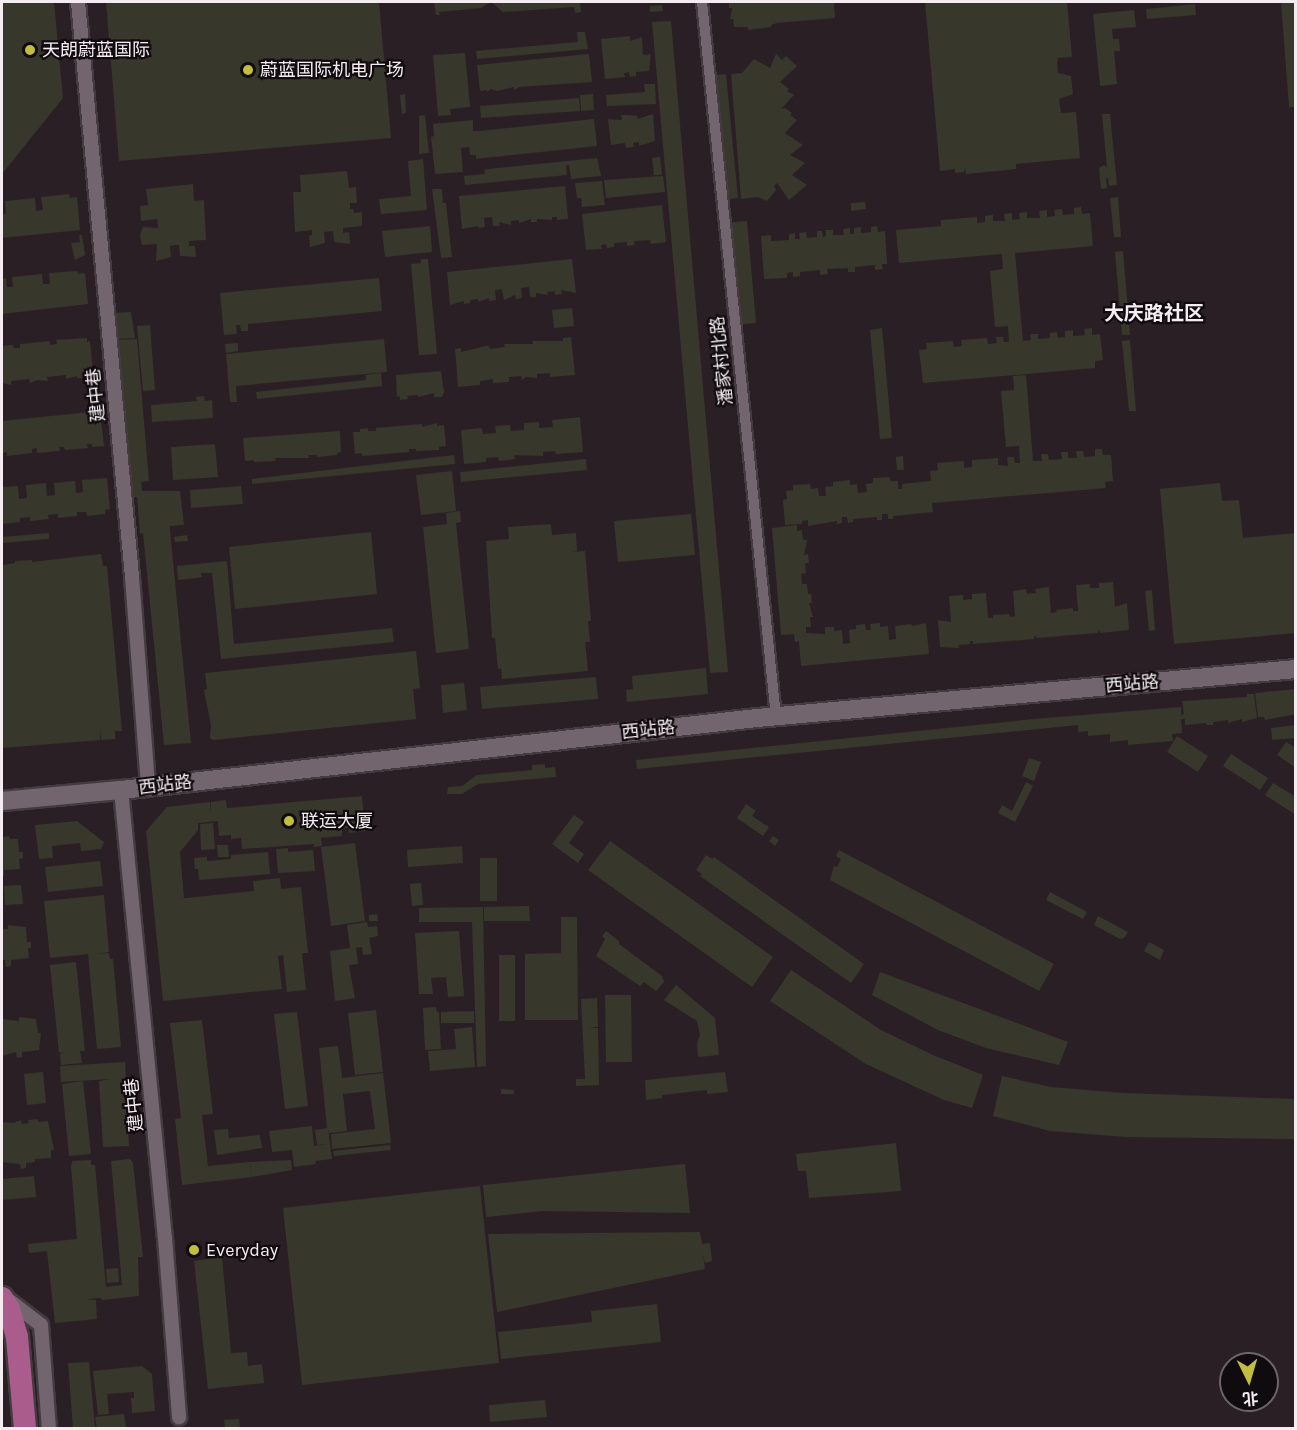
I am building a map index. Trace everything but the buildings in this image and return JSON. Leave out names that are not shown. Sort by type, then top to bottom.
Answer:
[{"type":"main road","points":[[2,1296],[9,1309],[17,1337],[25,1428]]},
{"type":"street","name":"建中巷","points":[[78,2],[148,786]]},
{"type":"street","name":"潘家村北路","points":[[702,2],[776,717]]},
{"type":"street","name":"西站路","points":[[2,801],[121,790],[776,717],[1296,669]]},
{"type":"street","name":"建中巷","points":[[121,790],[164,1227],[179,1417]]},
{"type":"street","points":[[2,1296],[41,1325],[49,1428]]},
{"type":"place","name":"天朗蔚蓝国际","points":[[30,50]]},
{"type":"place","name":"蔚蓝国际机电广场","points":[[248,70]]},
{"type":"place","name":"联运大厦","points":[[289,821]]},
{"type":"place","name":"Everyday","points":[[194,1250]]},
{"type":"district","name":"大庆路社区","points":[[1154,313]]}]
